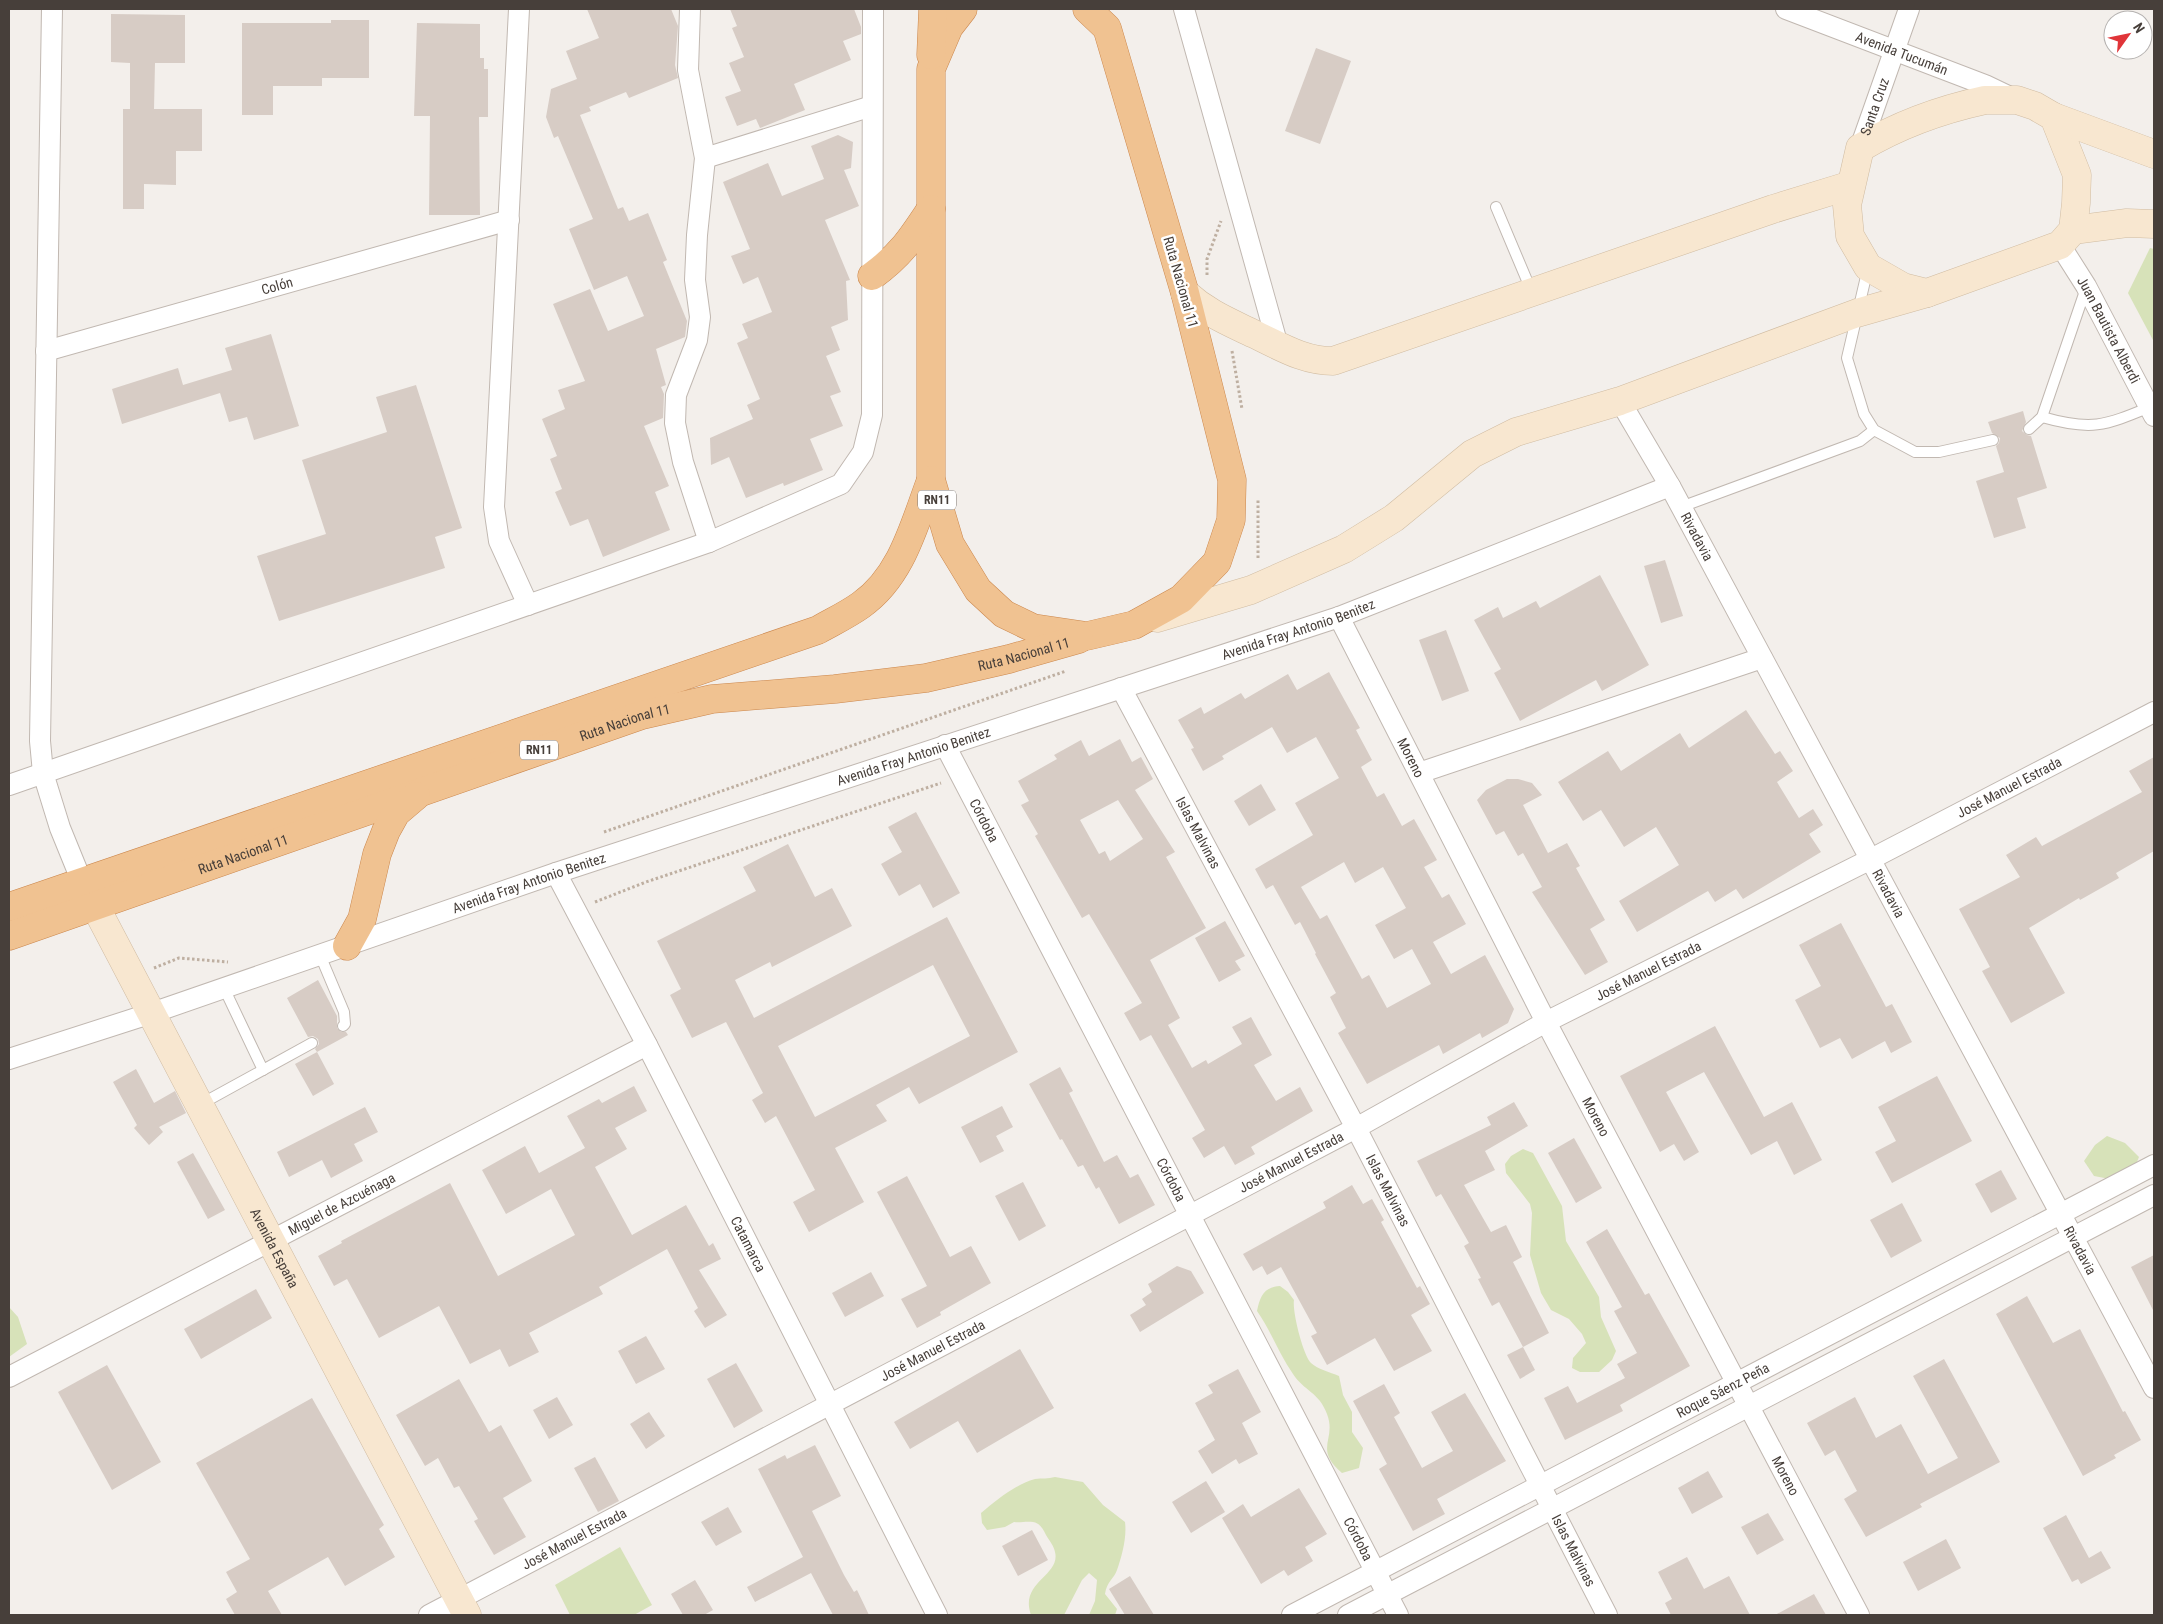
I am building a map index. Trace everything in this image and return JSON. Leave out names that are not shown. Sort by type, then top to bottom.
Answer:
[{"type":"highway","name":"RN11","points":[[931,68],[933,9]]},
{"type":"highway","name":"Ruta Nacional 11","points":[[963,9],[950,27],[931,68],[931,480],[950,544],[978,590],[1004,614],[1033,628],[1088,636]]},
{"type":"highway","name":"Ruta Nacional 11","points":[[9,907],[88,893],[420,792],[642,715],[682,704],[712,699],[835,689],[926,678],[1009,659],[1134,625],[1181,599],[1217,562],[1231,520],[1232,480],[1185,293],[1104,18],[1086,9]]},
{"type":"highway","points":[[872,276],[894,260],[907,245],[931,209]]},
{"type":"highway","name":"Ruta Nacional 11","points":[[9,936],[88,893],[818,630],[862,605],[882,586],[899,562],[931,480]]},
{"type":"highway","points":[[347,946],[362,919],[377,854],[386,831],[396,813],[420,792]]},
{"type":"main road","points":[[1927,292],[1903,286],[1868,267],[1850,236],[1847,205],[1860,148],[1914,119],[1955,106],[1985,100],[2017,100],[2035,106],[2054,117],[2154,154]]},
{"type":"main road","points":[[2054,117],[2076,175],[2076,203],[2066,238]]},
{"type":"main road","points":[[1185,293],[1208,312],[1278,346],[1318,361],[1333,361],[1531,291],[1773,209],[1851,185]]},
{"type":"main road","points":[[1134,625],[1251,590],[1344,549],[1394,518],[1472,454],[1516,432],[1620,401],[1857,313],[1927,292],[2066,238],[2126,223],[2154,224]]},
{"type":"main road","name":"Avenida España","points":[[88,893],[463,1608]]},
{"type":"street","points":[[52,9],[40,741],[43,773],[60,828],[88,893]]},
{"type":"street","points":[[519,9],[494,507],[499,541],[528,605]]},
{"type":"street","points":[[690,9],[688,70],[705,158],[696,271],[700,317],[696,340],[676,396],[675,423],[683,462],[709,542]]},
{"type":"street","points":[[9,785],[709,542],[841,484],[864,452],[872,415],[873,9]]},
{"type":"street","points":[[1184,9],[1278,346]]},
{"type":"street","name":"Avenida Tucumán","points":[[1786,9],[1985,85],[2017,100]]},
{"type":"street","name":"Santa Cruz","points":[[1860,148],[1893,49],[1909,9]]},
{"type":"street","points":[[705,158],[872,106]]},
{"type":"street","name":"Colón","points":[[46,351],[508,220]]},
{"type":"street","name":"Juan Bautista Alberdi","points":[[2066,238],[2086,286],[2152,411]]},
{"type":"street","name":"Rivadavia","points":[[1620,401],[1670,486],[2062,1213],[2154,1388]]},
{"type":"street","name":"Avenida Fray Antonio Benitez","points":[[9,1059],[152,1013],[556,873],[1340,617],[1670,486]]},
{"type":"street","name":"Moreno","points":[[1340,617],[1546,1022],[1859,1615]]},
{"type":"street","points":[[1419,773],[1762,658]]},
{"type":"street","name":"Islas Malvinas","points":[[1121,688],[1356,1128],[1551,1510],[1607,1615]]},
{"type":"street","name":"José Manuel Estrada","points":[[429,1615],[463,1608],[828,1405],[1356,1128],[1546,1022],[1871,859],[2154,712]]},
{"type":"street","name":"Córdoba","points":[[944,745],[1398,1615]]},
{"type":"street","name":"Catamarca","points":[[556,873],[647,1044],[828,1405],[936,1615]]},
{"type":"street","name":"Miguel de Azcuénaga","points":[[9,1378],[647,1044]]},
{"type":"street","name":"Roque Sáenz Peña","points":[[1292,1615],[2154,1165]]},
{"type":"street","name":"Roque Sáenz Peña","points":[[1348,1615],[2154,1195]]},
{"type":"lane","points":[[1496,207],[1531,291]]},
{"type":"lane","points":[[1868,267],[1847,358],[1864,414],[1874,430],[1915,452],[1939,452],[1994,440]]},
{"type":"lane","points":[[2028,428],[2042,417],[2086,286]]},
{"type":"lane","points":[[2042,417],[2070,425],[2099,426],[2152,411]]},
{"type":"lane","points":[[1681,507],[1860,440],[1874,430]]},
{"type":"lane","points":[[320,955],[344,1012],[345,1024],[343,1026]]},
{"type":"lane","points":[[224,988],[263,1070]]},
{"type":"lane","points":[[200,1104],[312,1043]]},
{"type":"path","points":[[1207,279],[1207,259],[1221,220],[1221,215]]},
{"type":"path","points":[[1223,320],[1233,352],[1244,417]]},
{"type":"path","points":[[1257,492],[1258,558]]},
{"type":"path","points":[[604,833],[1076,668]]},
{"type":"path","points":[[576,911],[646,882],[960,776]]},
{"type":"path","points":[[133,977],[179,958],[231,962]]},
{"type":"green space","points":[[2150,248],[2154,249],[2154,342],[2128,293]]},
{"type":"green space","points":[[2107,1136],[2125,1143],[2139,1157],[2132,1174],[2115,1180],[2094,1176],[2084,1161],[2095,1145]]},
{"type":"green space","points":[[1523,1149],[1533,1153],[1562,1206],[1566,1241],[1599,1297],[1601,1317],[1616,1351],[1612,1360],[1599,1372],[1580,1372],[1572,1368],[1573,1358],[1586,1343],[1582,1334],[1569,1319],[1551,1310],[1541,1293],[1530,1255],[1532,1213],[1530,1204],[1506,1173],[1505,1164],[1511,1156]]},
{"type":"green space","points":[[1280,1286],[1294,1300],[1299,1333],[1311,1363],[1339,1376],[1343,1395],[1352,1412],[1352,1432],[1363,1448],[1359,1468],[1342,1473],[1333,1464],[1327,1450],[1329,1423],[1324,1407],[1316,1396],[1297,1380],[1283,1359],[1267,1326],[1257,1311],[1266,1290]]},
{"type":"green space","points":[[9,1307],[18,1317],[27,1344],[9,1357]]},
{"type":"green space","points":[[1055,1477],[1083,1482],[1103,1505],[1125,1522],[1125,1540],[1121,1559],[1116,1573],[1107,1586],[1105,1594],[1117,1609],[1115,1615],[1089,1615],[1095,1601],[1097,1580],[1089,1573],[1082,1580],[1064,1615],[1031,1615],[1029,1604],[1031,1595],[1055,1560],[1053,1545],[1041,1527],[1035,1523],[1014,1522],[1005,1527],[987,1530],[982,1523],[981,1513],[1013,1489],[1035,1479]]},
{"type":"green space","points":[[620,1547],[652,1605],[634,1615],[570,1615],[555,1585]]},
{"type":"building","points":[[587,9],[671,9],[678,26],[675,65],[678,78],[629,98],[626,92],[589,107],[591,111],[580,115],[618,209],[623,207],[629,221],[648,213],[667,260],[663,262],[687,321],[685,337],[656,349],[666,385],[661,387],[664,394],[663,418],[644,426],[669,486],[655,492],[670,530],[603,557],[588,519],[570,526],[555,492],[562,489],[550,459],[557,456],[542,419],[565,409],[558,390],[585,381],[553,304],[590,289],[608,331],[644,316],[627,276],[594,290],[569,229],[593,219],[558,136],[554,138],[546,117],[551,89],[577,79],[566,51],[599,38]]},
{"type":"building","points":[[730,9],[854,9],[861,27],[861,34],[843,41],[851,60],[794,84],[805,110],[760,128],[756,119],[737,126],[725,97],[741,91],[729,63],[744,57],[732,28],[737,26]]},
{"type":"building","points":[[111,14],[185,15],[185,63],[155,63],[154,109],[202,109],[202,151],[176,151],[176,185],[144,184],[144,209],[123,209],[123,109],[130,109],[130,63],[111,62]]},
{"type":"building","points":[[331,20],[369,20],[369,78],[322,78],[322,86],[273,86],[273,115],[242,115],[242,23],[331,23]]},
{"type":"building","points":[[417,23],[480,24],[480,58],[484,58],[484,69],[488,69],[488,117],[479,117],[480,215],[429,215],[430,116],[414,116]]},
{"type":"building","points":[[1316,48],[1351,61],[1320,144],[1285,131]]},
{"type":"building","points":[[838,135],[853,142],[851,168],[844,170],[859,206],[825,220],[850,280],[846,281],[848,320],[831,327],[840,350],[826,356],[841,392],[830,396],[843,426],[810,439],[823,470],[784,486],[783,483],[746,498],[729,457],[711,465],[710,438],[753,419],[747,405],[760,399],[737,343],[748,338],[742,324],[772,312],[758,277],[743,284],[731,256],[750,249],[723,182],[768,163],[782,196],[824,179],[811,146]]},
{"type":"building","points":[[271,334],[299,426],[254,440],[247,417],[229,422],[220,393],[122,424],[112,389],[178,368],[183,385],[232,370],[225,348]]},
{"type":"building","points":[[416,385],[462,528],[435,537],[445,568],[279,621],[257,556],[326,534],[302,460],[387,432],[376,397]]},
{"type":"building","points":[[2023,411],[2026,422],[2022,431],[2031,436],[2047,488],[2017,498],[2026,528],[1994,538],[1976,481],[2004,472],[1996,446],[2000,438],[1992,433],[1988,422]]},
{"type":"building","points":[[1665,560],[1683,616],[1661,623],[1644,566]]},
{"type":"building","points":[[1600,575],[1649,665],[1602,691],[1596,680],[1520,721],[1494,673],[1501,669],[1474,620],[1498,607],[1503,618],[1536,601],[1540,608]]},
{"type":"building","points":[[1446,630],[1469,691],[1442,701],[1419,640]]},
{"type":"building","points":[[1329,672],[1360,728],[1356,730],[1372,760],[1361,767],[1377,797],[1384,793],[1402,826],[1414,819],[1437,860],[1424,867],[1442,898],[1449,894],[1466,924],[1433,942],[1451,974],[1485,955],[1514,1009],[1508,1023],[1482,1038],[1480,1033],[1443,1054],[1439,1045],[1367,1084],[1338,1033],[1346,1028],[1330,997],[1336,993],[1300,922],[1295,925],[1273,885],[1266,889],[1255,869],[1313,835],[1295,803],[1339,778],[1316,737],[1287,753],[1272,727],[1222,756],[1224,759],[1203,771],[1191,749],[1194,748],[1178,720],[1201,707],[1204,714],[1241,693],[1245,699],[1288,674],[1297,690]],"holes":[[[1344,862],[1355,883],[1383,867],[1406,908],[1375,925],[1394,959],[1412,949],[1431,984],[1387,1008],[1369,975],[1362,979],[1327,915],[1320,919],[1301,887]]]},
{"type":"building","points":[[1746,710],[1775,754],[1780,751],[1793,771],[1777,782],[1799,818],[1813,809],[1823,825],[1809,834],[1821,852],[1743,899],[1736,889],[1715,902],[1708,891],[1637,932],[1619,901],[1679,865],[1656,827],[1624,847],[1601,810],[1583,821],[1558,782],[1608,751],[1621,771],[1680,733],[1689,748]]},
{"type":"building","points":[[1120,739],[1132,762],[1141,757],[1153,779],[1135,790],[1175,852],[1166,857],[1206,928],[1150,960],[1180,1018],[1168,1025],[1192,1068],[1206,1060],[1208,1064],[1242,1044],[1232,1027],[1251,1017],[1272,1055],[1254,1065],[1276,1101],[1300,1087],[1313,1111],[1251,1147],[1255,1154],[1235,1165],[1224,1146],[1204,1158],[1192,1138],[1205,1130],[1151,1035],[1140,1041],[1124,1013],[1142,1003],[1089,914],[1082,918],[1035,836],[1038,834],[1021,805],[1029,801],[1018,781],[1057,759],[1054,755],[1081,740],[1089,756]],"holes":[[[1118,800],[1143,839],[1110,861],[1105,851],[1099,854],[1080,820]]]},
{"type":"building","points":[[2154,757],[2154,851],[2116,873],[2119,878],[2080,900],[2079,898],[2029,928],[2065,993],[2011,1023],[1982,971],[1990,967],[1959,909],[2020,877],[2006,855],[2036,837],[2042,846],[2142,792],[2129,771]]},
{"type":"building","points":[[1507,779],[1518,779],[1532,783],[1542,795],[1523,805],[1548,853],[1567,843],[1580,866],[1576,868],[1605,920],[1590,929],[1608,962],[1585,975],[1532,892],[1542,887],[1523,853],[1518,856],[1504,831],[1496,835],[1477,800],[1486,790]]},
{"type":"building","points":[[1261,784],[1276,810],[1249,826],[1234,801]]},
{"type":"building","points":[[916,812],[960,893],[933,908],[920,884],[899,896],[881,864],[902,852],[888,827]]},
{"type":"building","points":[[788,844],[815,897],[832,888],[852,926],[772,967],[770,962],[735,980],[754,1018],[947,917],[1018,1052],[919,1104],[909,1087],[876,1105],[887,1121],[835,1148],[864,1202],[809,1232],[793,1202],[815,1190],[776,1116],[765,1123],[752,1100],[763,1093],[726,1022],[692,1038],[670,995],[681,989],[657,941],[756,891],[743,867]],"holes":[[[933,965],[970,1036],[815,1117],[778,1046]]]},
{"type":"building","points":[[1225,921],[1245,956],[1235,961],[1241,970],[1219,982],[1195,938]]},
{"type":"building","points":[[1841,923],[1886,1007],[1892,1004],[1912,1042],[1891,1053],[1885,1041],[1852,1059],[1840,1038],[1820,1048],[1795,1000],[1821,986],[1799,945]]},
{"type":"building","points":[[318,980],[337,1016],[337,1028],[348,1035],[317,1052],[315,1049],[319,1044],[318,1039],[313,1036],[308,1037],[287,998]]},
{"type":"building","points":[[1715,1026],[1764,1117],[1792,1102],[1822,1160],[1794,1175],[1777,1141],[1751,1155],[1704,1072],[1666,1092],[1699,1152],[1684,1161],[1674,1144],[1660,1152],[1620,1076]]},
{"type":"building","points":[[317,1052],[334,1084],[313,1096],[295,1064]]},
{"type":"building","points":[[1060,1067],[1073,1091],[1069,1093],[1104,1162],[1117,1155],[1130,1178],[1138,1174],[1155,1205],[1119,1224],[1099,1187],[1096,1189],[1083,1165],[1078,1167],[1062,1139],[1060,1140],[1029,1084]]},
{"type":"building","points":[[136,1069],[154,1103],[175,1091],[186,1113],[159,1127],[163,1132],[149,1145],[134,1128],[137,1125],[113,1082]]},
{"type":"building","points":[[1937,1076],[1972,1141],[1892,1183],[1875,1152],[1896,1141],[1878,1107]]},
{"type":"building","points":[[634,1086],[647,1111],[615,1128],[627,1149],[595,1167],[632,1235],[686,1205],[709,1246],[713,1243],[721,1259],[699,1270],[727,1315],[705,1328],[694,1311],[698,1308],[667,1249],[599,1287],[603,1294],[529,1333],[539,1352],[509,1367],[500,1349],[470,1364],[439,1306],[379,1338],[347,1279],[334,1286],[318,1256],[342,1243],[341,1241],[450,1183],[498,1276],[575,1235],[551,1189],[506,1214],[482,1170],[525,1146],[539,1173],[585,1148],[567,1116],[599,1099],[602,1103]]},
{"type":"building","points":[[1514,1102],[1528,1126],[1485,1151],[1495,1170],[1464,1185],[1491,1232],[1506,1225],[1522,1257],[1513,1262],[1549,1333],[1523,1347],[1499,1302],[1492,1306],[1478,1279],[1481,1278],[1464,1246],[1469,1243],[1441,1194],[1436,1197],[1417,1161],[1491,1125],[1487,1117]]},
{"type":"building","points":[[1002,1106],[1013,1127],[996,1136],[1004,1151],[980,1163],[961,1127]]},
{"type":"building","points":[[365,1107],[378,1132],[354,1144],[363,1161],[331,1178],[322,1160],[289,1177],[277,1152]]},
{"type":"building","points":[[1574,1138],[1602,1188],[1576,1203],[1548,1153]]},
{"type":"building","points":[[193,1153],[225,1210],[208,1219],[177,1162]]},
{"type":"building","points":[[2001,1170],[2017,1199],[1991,1213],[1975,1184]]},
{"type":"building","points":[[907,1176],[950,1257],[971,1246],[991,1283],[940,1312],[941,1315],[917,1328],[901,1299],[927,1286],[877,1192]]},
{"type":"building","points":[[1023,1182],[1046,1226],[1019,1241],[995,1196]]},
{"type":"building","points":[[1352,1185],[1363,1204],[1372,1199],[1384,1220],[1381,1222],[1417,1288],[1420,1286],[1430,1304],[1411,1315],[1432,1351],[1394,1371],[1375,1338],[1327,1365],[1311,1336],[1317,1333],[1281,1267],[1267,1275],[1262,1266],[1253,1271],[1243,1254],[1326,1208],[1323,1202]]},
{"type":"building","points":[[1902,1203],[1922,1241],[1891,1258],[1870,1220]]},
{"type":"building","points":[[1607,1229],[1645,1295],[1649,1293],[1690,1366],[1620,1405],[1623,1411],[1565,1440],[1544,1398],[1568,1386],[1577,1403],[1625,1378],[1617,1364],[1637,1353],[1614,1311],[1622,1307],[1586,1242]]},
{"type":"building","points":[[2154,1255],[2154,1312],[2131,1267]]},
{"type":"building","points":[[1177,1266],[1191,1271],[1204,1293],[1140,1332],[1130,1315],[1146,1305],[1142,1299],[1152,1292],[1148,1284]]},
{"type":"building","points":[[871,1272],[884,1296],[845,1317],[832,1293]]},
{"type":"building","points":[[256,1289],[272,1318],[201,1359],[184,1329]]},
{"type":"building","points":[[2027,1296],[2053,1343],[2080,1329],[2123,1412],[2125,1411],[2141,1440],[2114,1455],[2116,1458],[2083,1476],[1996,1314]]},
{"type":"building","points":[[646,1336],[665,1369],[636,1384],[618,1351]]},
{"type":"building","points":[[1523,1347],[1535,1370],[1520,1379],[1507,1355]]},
{"type":"building","points":[[1020,1349],[1054,1408],[977,1453],[958,1421],[910,1449],[894,1422]]},
{"type":"building","points":[[1944,1359],[2000,1462],[1920,1504],[1922,1507],[1866,1537],[1844,1499],[1857,1491],[1835,1450],[1825,1456],[1807,1423],[1855,1397],[1876,1438],[1901,1424],[1928,1474],[1958,1458],[1913,1376]]},
{"type":"building","points":[[736,1363],[763,1411],[734,1428],[707,1379]]},
{"type":"building","points":[[107,1365],[161,1462],[112,1490],[58,1392]]},
{"type":"building","points":[[1238,1369],[1261,1412],[1242,1423],[1258,1454],[1239,1464],[1236,1459],[1212,1474],[1198,1451],[1215,1440],[1195,1403],[1213,1393],[1208,1385]]},
{"type":"building","points":[[459,1379],[489,1432],[501,1425],[532,1481],[503,1498],[526,1537],[494,1555],[474,1521],[478,1519],[459,1486],[454,1488],[438,1458],[425,1466],[396,1415]]},
{"type":"building","points":[[1384,1384],[1400,1413],[1394,1417],[1422,1468],[1453,1451],[1431,1412],[1465,1393],[1506,1461],[1437,1499],[1445,1514],[1413,1531],[1379,1469],[1387,1464],[1353,1401]]},
{"type":"building","points":[[557,1397],[573,1425],[549,1439],[533,1410]]},
{"type":"building","points":[[312,1398],[384,1525],[379,1529],[395,1557],[345,1586],[328,1557],[268,1591],[282,1615],[235,1615],[226,1599],[237,1592],[226,1572],[250,1559],[196,1463]]},
{"type":"building","points":[[649,1412],[665,1436],[646,1449],[630,1424]]},
{"type":"building","points":[[815,1445],[841,1496],[812,1511],[844,1575],[854,1592],[857,1590],[869,1615],[833,1615],[811,1573],[755,1602],[747,1587],[803,1557],[758,1469],[785,1455],[787,1459]]},
{"type":"building","points":[[595,1457],[619,1501],[598,1512],[574,1468]]},
{"type":"building","points":[[1708,1471],[1723,1497],[1692,1514],[1678,1488]]},
{"type":"building","points":[[1206,1481],[1225,1512],[1191,1533],[1172,1502]]},
{"type":"building","points":[[1299,1488],[1327,1534],[1305,1547],[1313,1561],[1288,1576],[1284,1570],[1261,1584],[1222,1518],[1243,1504],[1251,1517]]},
{"type":"building","points":[[728,1507],[742,1532],[716,1546],[701,1522]]},
{"type":"building","points":[[1768,1513],[1784,1540],[1757,1555],[1741,1527]]},
{"type":"building","points":[[2066,1515],[2089,1558],[2101,1551],[2111,1568],[2081,1584],[2078,1579],[2072,1582],[2043,1528]]},
{"type":"building","points":[[1032,1530],[1048,1560],[1018,1576],[1002,1546]]},
{"type":"building","points":[[1946,1539],[1961,1568],[1918,1591],[1903,1562]]},
{"type":"building","points":[[1687,1557],[1704,1589],[1729,1576],[1750,1615],[1671,1615],[1665,1603],[1672,1599],[1658,1572]]},
{"type":"building","points":[[1130,1576],[1154,1615],[1125,1615],[1109,1589]]},
{"type":"building","points":[[695,1580],[713,1610],[704,1615],[683,1615],[671,1594]]},
{"type":"building","points":[[1814,1594],[1826,1615],[1775,1615]]}]
